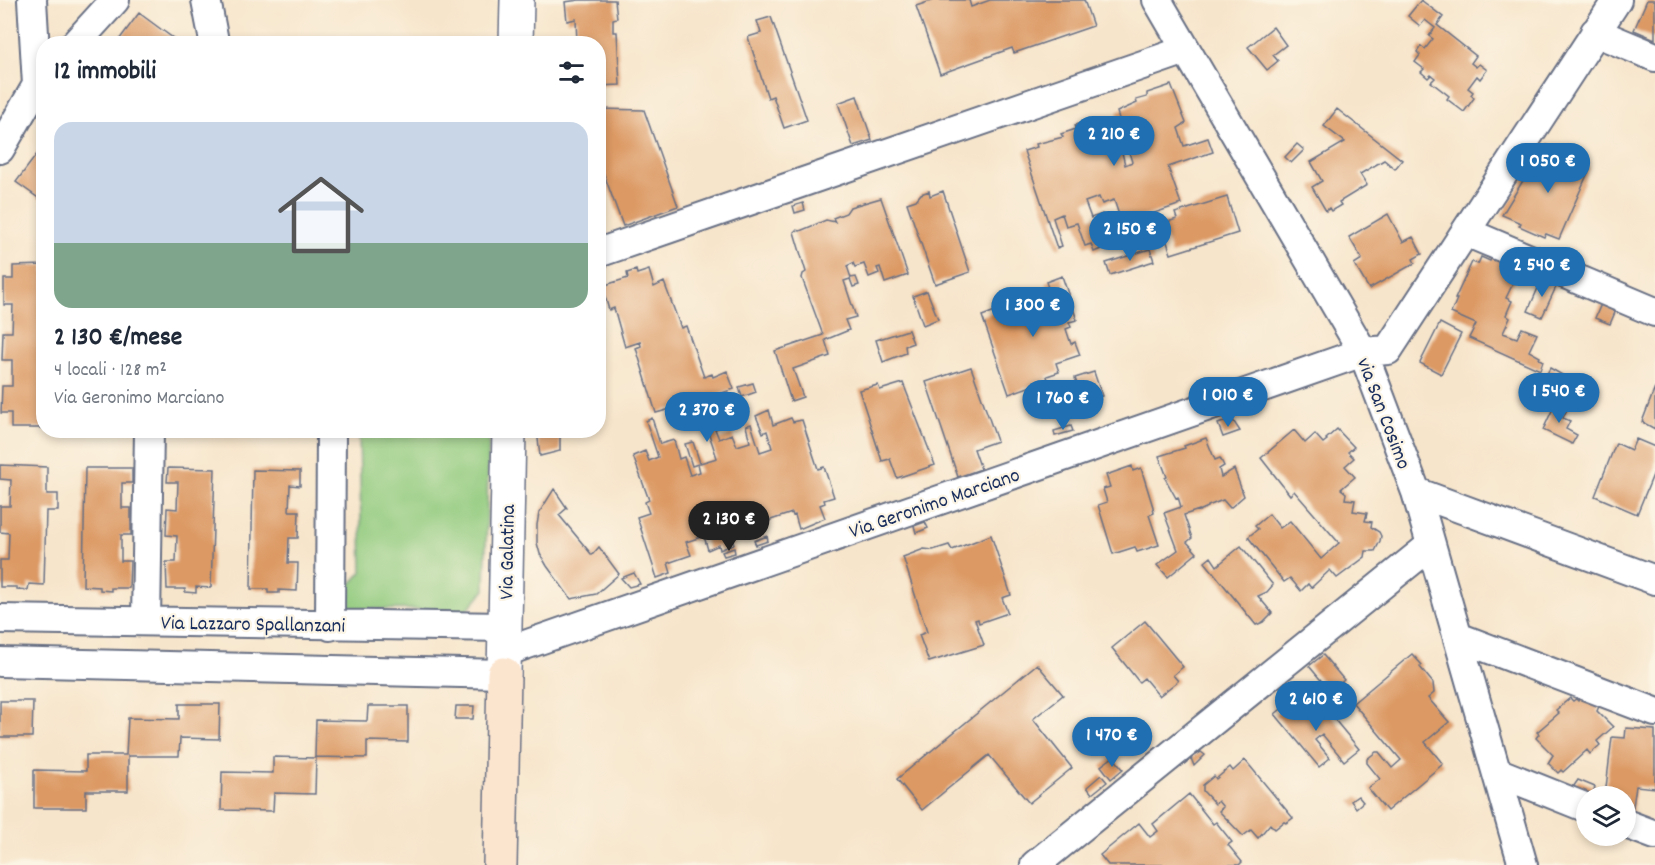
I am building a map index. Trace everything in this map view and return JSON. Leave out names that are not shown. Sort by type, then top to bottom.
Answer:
[{"type":"main road","points":[[500,865],[505,651]]},
{"type":"street","points":[[32,0],[36,41]]},
{"type":"street","points":[[82,36],[115,0]]},
{"type":"street","points":[[206,0],[213,36]]},
{"type":"street","points":[[516,36],[517,0]]},
{"type":"street","name":"via San Cosimo","points":[[1157,0],[1363,352],[1416,492],[1497,772],[1517,862]]},
{"type":"street","points":[[1617,0],[1466,232],[1655,312]]},
{"type":"street","points":[[1595,32],[1655,57]]},
{"type":"street","points":[[606,250],[1186,50]]},
{"type":"street","points":[[0,149],[36,89]]},
{"type":"street","name":"Via Geronimo Marciano","points":[[505,651],[1363,352],[1388,350],[1466,232]]},
{"type":"street","points":[[146,621],[149,438]]},
{"type":"street","points":[[330,626],[331,438]]},
{"type":"street","name":"Via Galatina","points":[[505,651],[509,438]]},
{"type":"street","points":[[1416,492],[1655,580]]},
{"type":"street","points":[[1035,865],[1431,544]]},
{"type":"street","name":"Via Lazzaro Spallanzani","points":[[0,619],[330,626],[505,651]]},
{"type":"street","points":[[1458,637],[1655,712]]},
{"type":"street","points":[[0,662],[505,651]]},
{"type":"street","points":[[1497,772],[1576,804]]},
{"type":"street","points":[[1636,828],[1655,835]]},
{"type":"green space","points":[[359,438],[489,438],[485,590],[467,610],[343,609],[343,592],[362,572]]},
{"type":"building","points":[[615,0],[617,18],[613,19],[613,32],[617,32],[620,85],[606,86],[606,36],[577,36],[576,19],[567,21],[565,2]]},
{"type":"building","points":[[934,0],[969,0],[971,7],[990,0],[1084,0],[1093,26],[1014,53],[1012,48],[940,74],[916,6]]},
{"type":"building","points":[[1421,0],[1443,17],[1437,25],[1476,56],[1471,63],[1476,67],[1479,64],[1487,70],[1480,79],[1477,76],[1468,88],[1473,92],[1471,95],[1474,98],[1464,112],[1447,99],[1449,96],[1431,82],[1435,78],[1431,75],[1428,78],[1421,72],[1424,69],[1415,62],[1420,55],[1417,52],[1421,46],[1425,49],[1433,39],[1429,36],[1435,28],[1425,20],[1420,26],[1408,16]]},
{"type":"building","points":[[1647,0],[1655,0],[1655,39],[1634,30]]},
{"type":"building","points":[[139,13],[170,36],[122,36]]},
{"type":"building","points":[[771,17],[807,120],[784,128],[773,96],[768,98],[748,37],[761,33],[757,21]]},
{"type":"building","points":[[1273,27],[1286,45],[1273,55],[1278,61],[1267,70],[1248,47]]},
{"type":"building","points":[[1171,85],[1186,123],[1178,128],[1184,146],[1208,138],[1213,152],[1168,167],[1181,204],[1122,224],[1114,200],[1102,204],[1099,197],[1085,202],[1091,218],[1102,214],[1109,234],[1097,239],[1101,249],[1094,252],[1091,244],[1085,246],[1077,223],[1066,226],[1062,214],[1053,218],[1062,246],[1057,248],[1024,151],[1037,147],[1036,144],[1063,137],[1061,134],[1076,129],[1075,125],[1089,121],[1090,124],[1094,123],[1101,145],[1119,140],[1125,165],[1132,162],[1117,112],[1137,103],[1136,100],[1147,97],[1147,93]]},
{"type":"building","points":[[857,96],[872,140],[853,146],[838,103]]},
{"type":"building","points":[[606,109],[644,110],[678,206],[623,226],[606,180]]},
{"type":"building","points":[[1337,109],[1402,160],[1395,169],[1384,160],[1360,174],[1367,185],[1339,202],[1341,205],[1331,211],[1329,208],[1326,211],[1312,187],[1322,181],[1311,162],[1345,142],[1324,126]]},
{"type":"building","points":[[1297,144],[1304,150],[1291,163],[1285,157]]},
{"type":"building","points":[[1547,145],[1578,159],[1577,162],[1590,168],[1559,239],[1546,234],[1544,237],[1519,226],[1521,223],[1502,215],[1535,161],[1539,162]]},
{"type":"building","points":[[36,156],[36,196],[16,182]]},
{"type":"building","points":[[929,191],[930,196],[943,191],[970,272],[935,284],[907,203]]},
{"type":"building","points":[[1227,197],[1238,233],[1171,254],[1161,224],[1177,219],[1175,213]]},
{"type":"building","points":[[881,198],[908,275],[885,283],[880,267],[877,268],[879,273],[869,277],[864,264],[855,267],[853,263],[847,266],[851,278],[856,277],[859,285],[853,287],[850,279],[844,281],[856,317],[845,320],[849,330],[825,340],[830,356],[793,369],[803,397],[791,401],[775,351],[823,335],[802,278],[806,272],[794,232],[826,220],[835,222],[833,218],[846,213],[850,207]]},
{"type":"building","points":[[803,203],[805,210],[795,213],[793,206]]},
{"type":"building","points":[[1388,214],[1403,242],[1413,237],[1422,254],[1413,259],[1415,263],[1369,289],[1354,264],[1362,259],[1349,237]]},
{"type":"building","points":[[1150,221],[1153,228],[1144,231],[1141,224]]},
{"type":"building","points":[[1150,249],[1154,261],[1110,275],[1106,263]]},
{"type":"building","points":[[1481,257],[1490,261],[1492,257],[1506,264],[1505,267],[1510,270],[1511,266],[1516,269],[1515,272],[1518,273],[1506,298],[1512,301],[1506,315],[1510,318],[1503,333],[1517,338],[1522,328],[1537,334],[1529,351],[1543,361],[1540,370],[1469,338],[1476,324],[1451,313],[1472,262],[1478,264]]},
{"type":"building","points":[[36,265],[36,428],[11,428],[11,413],[1,413],[2,386],[12,386],[12,360],[2,360],[3,332],[12,332],[13,305],[4,305],[4,279],[13,279],[13,266]]},
{"type":"building","points":[[636,270],[637,274],[649,270],[654,287],[664,282],[681,328],[686,326],[704,377],[712,374],[713,377],[727,371],[734,389],[713,396],[718,409],[721,408],[726,425],[715,429],[719,439],[732,434],[737,446],[750,442],[746,426],[751,424],[760,452],[772,448],[767,431],[763,433],[756,416],[769,410],[773,425],[791,418],[793,422],[802,420],[818,469],[824,467],[834,497],[824,500],[825,503],[820,505],[825,518],[799,529],[795,515],[793,516],[792,513],[750,527],[751,532],[732,538],[734,544],[720,550],[719,545],[708,550],[704,536],[686,542],[691,555],[668,563],[671,573],[657,578],[637,517],[649,513],[645,502],[649,500],[633,456],[645,451],[649,461],[658,457],[646,421],[652,418],[660,444],[674,440],[679,459],[684,457],[690,475],[700,472],[698,464],[692,466],[685,444],[693,442],[700,463],[717,458],[707,428],[714,426],[706,399],[656,413],[636,348],[641,346],[640,342],[625,347],[614,308],[609,310],[606,300],[606,285],[628,278],[627,273]]},
{"type":"building","points":[[1062,276],[1077,320],[1069,322],[1071,327],[1066,329],[1071,344],[1075,342],[1080,355],[1056,363],[1059,372],[1047,376],[1048,380],[1009,394],[982,316],[1000,309],[1001,313],[1051,296],[1046,282]]},
{"type":"building","points":[[1542,279],[1557,285],[1542,317],[1528,311]]},
{"type":"building","points":[[927,291],[938,319],[923,325],[913,296]]},
{"type":"building","points":[[1601,304],[1616,310],[1610,324],[1595,318]]},
{"type":"building","points":[[1440,323],[1461,334],[1441,374],[1420,363]]},
{"type":"building","points":[[908,330],[913,343],[905,346],[906,353],[883,362],[876,340]]},
{"type":"building","points":[[971,367],[997,441],[974,449],[981,469],[958,477],[926,382]]},
{"type":"building","points":[[1550,368],[1571,380],[1569,385],[1575,389],[1572,394],[1563,388],[1561,391],[1554,387],[1558,380],[1547,374]]},
{"type":"building","points":[[1094,372],[1102,396],[1083,402],[1075,378]]},
{"type":"building","points":[[753,383],[756,392],[742,397],[739,387]]},
{"type":"building","points":[[903,383],[935,465],[897,478],[890,459],[882,461],[859,390],[878,385],[880,390]]},
{"type":"building","points":[[1545,386],[1554,390],[1547,407],[1538,403]]},
{"type":"building","points":[[1655,388],[1655,429],[1642,422]]},
{"type":"building","points":[[1556,402],[1568,407],[1563,418],[1570,421],[1566,429],[1577,435],[1572,444],[1543,430]]},
{"type":"building","points":[[1232,419],[1240,431],[1223,437],[1218,424]]},
{"type":"building","points":[[1071,426],[1073,431],[1055,436],[1054,431]]},
{"type":"building","points":[[1337,429],[1354,447],[1348,452],[1354,458],[1345,466],[1355,477],[1341,489],[1346,493],[1345,499],[1355,500],[1353,511],[1367,513],[1365,521],[1372,522],[1371,527],[1381,536],[1380,541],[1375,551],[1366,551],[1365,557],[1337,578],[1330,570],[1311,588],[1308,584],[1301,591],[1290,578],[1284,582],[1248,537],[1258,529],[1255,526],[1269,514],[1280,528],[1290,521],[1321,559],[1339,543],[1294,491],[1290,495],[1261,458],[1294,430],[1305,443],[1315,434],[1323,443]]},
{"type":"building","points":[[538,438],[560,438],[560,451],[540,456]]},
{"type":"building","points":[[1206,438],[1215,460],[1220,458],[1224,466],[1219,469],[1221,477],[1234,469],[1244,496],[1230,508],[1223,500],[1184,515],[1192,538],[1187,542],[1197,553],[1168,577],[1157,565],[1178,550],[1164,513],[1181,507],[1178,497],[1176,498],[1165,478],[1167,477],[1159,456],[1185,448],[1184,446]]},
{"type":"building","points":[[1636,439],[1655,447],[1655,470],[1637,514],[1595,496],[1616,443],[1631,450]]},
{"type":"building","points":[[0,465],[47,467],[47,494],[58,494],[58,511],[46,511],[44,585],[29,584],[28,590],[17,589],[17,587],[0,587],[0,560],[8,560],[9,533],[0,532],[0,506],[10,506],[11,480],[0,479]]},
{"type":"building","points":[[1132,466],[1133,471],[1141,468],[1153,507],[1154,513],[1149,515],[1159,545],[1137,552],[1135,547],[1113,554],[1098,505],[1107,502],[1103,489],[1110,487],[1106,475]]},
{"type":"building","points":[[85,468],[132,468],[132,483],[122,483],[122,508],[131,508],[131,535],[121,535],[121,561],[130,561],[129,588],[111,588],[111,591],[100,590],[100,587],[83,586]]},
{"type":"building","points":[[168,468],[215,469],[211,588],[196,587],[196,593],[185,592],[185,589],[167,589],[166,562],[176,562],[177,536],[166,535],[167,508],[177,509],[178,482],[167,482]]},
{"type":"building","points":[[253,470],[300,471],[300,486],[290,485],[289,511],[299,511],[298,538],[289,538],[288,563],[298,563],[297,591],[279,590],[279,593],[268,593],[268,589],[251,589]]},
{"type":"building","points":[[554,489],[567,508],[559,515],[592,555],[599,547],[619,574],[596,594],[571,599],[540,554],[537,543],[539,513]]},
{"type":"building","points":[[925,522],[928,528],[916,533],[914,526]]},
{"type":"building","points":[[991,535],[1011,595],[1002,598],[1008,613],[979,623],[978,619],[975,620],[984,645],[929,662],[919,635],[927,632],[903,557],[924,549],[933,550],[949,545],[952,550]]},
{"type":"building","points":[[767,536],[768,541],[756,545],[754,541]]},
{"type":"building","points":[[1241,546],[1273,585],[1267,592],[1258,596],[1272,613],[1256,625],[1205,562],[1211,557],[1217,566]]},
{"type":"building","points":[[734,548],[735,553],[724,556],[722,552]]},
{"type":"building","points":[[634,573],[640,584],[629,587],[621,578]]},
{"type":"building","points":[[1145,621],[1183,667],[1173,675],[1178,681],[1159,696],[1144,678],[1139,682],[1112,648]]},
{"type":"building","points":[[1412,654],[1433,683],[1434,693],[1428,698],[1449,722],[1425,742],[1443,764],[1387,811],[1368,788],[1380,779],[1367,763],[1367,759],[1379,752],[1392,768],[1401,760],[1353,703]]},
{"type":"building","points":[[1323,655],[1344,680],[1330,691],[1309,666]]},
{"type":"building","points":[[1037,664],[1063,695],[1033,719],[1072,768],[1029,803],[989,755],[922,810],[897,779]]},
{"type":"building","points":[[1580,697],[1600,704],[1597,711],[1613,727],[1597,741],[1600,745],[1590,754],[1587,750],[1563,772],[1561,770],[1558,773],[1548,763],[1553,755],[1536,738],[1539,734],[1537,732],[1559,713],[1556,710],[1570,698],[1578,701]]},
{"type":"building","points":[[1295,698],[1298,703],[1301,701],[1311,713],[1308,715],[1311,719],[1325,708],[1359,749],[1344,761],[1322,734],[1315,740],[1330,758],[1319,767],[1275,714]]},
{"type":"building","points":[[0,701],[33,701],[32,737],[0,737]]},
{"type":"building","points":[[179,704],[220,704],[219,739],[180,738],[179,756],[128,756],[128,791],[86,791],[86,808],[34,808],[34,770],[86,771],[86,755],[126,755],[128,718],[179,719]]},
{"type":"building","points":[[368,706],[408,706],[408,742],[367,741],[367,758],[315,757],[316,720],[367,721]]},
{"type":"building","points":[[456,706],[474,706],[473,719],[455,719]]},
{"type":"building","points":[[1626,728],[1655,730],[1655,788],[1606,786],[1612,737],[1625,738]]},
{"type":"building","points":[[1201,752],[1205,755],[1194,766],[1191,758]]},
{"type":"building","points":[[273,757],[316,758],[315,794],[274,793],[273,811],[221,810],[222,772],[273,773]]},
{"type":"building","points":[[1113,757],[1123,769],[1111,779],[1101,766]]},
{"type":"building","points":[[1245,760],[1293,818],[1275,829],[1270,824],[1258,838],[1251,830],[1243,836],[1219,811],[1223,807],[1218,801],[1215,804],[1203,791],[1203,785],[1214,776],[1216,779],[1230,767],[1233,771]]},
{"type":"building","points":[[1101,775],[1107,782],[1092,794],[1087,787]]},
{"type":"building","points":[[1578,780],[1593,786],[1576,786],[1576,791],[1571,790]]},
{"type":"building","points":[[1189,794],[1213,824],[1216,822],[1232,842],[1228,845],[1242,862],[1239,865],[1108,865],[1100,855],[1139,823],[1150,837],[1158,831],[1153,824]]},
{"type":"building","points":[[1358,796],[1363,802],[1356,808],[1351,801]]}]
